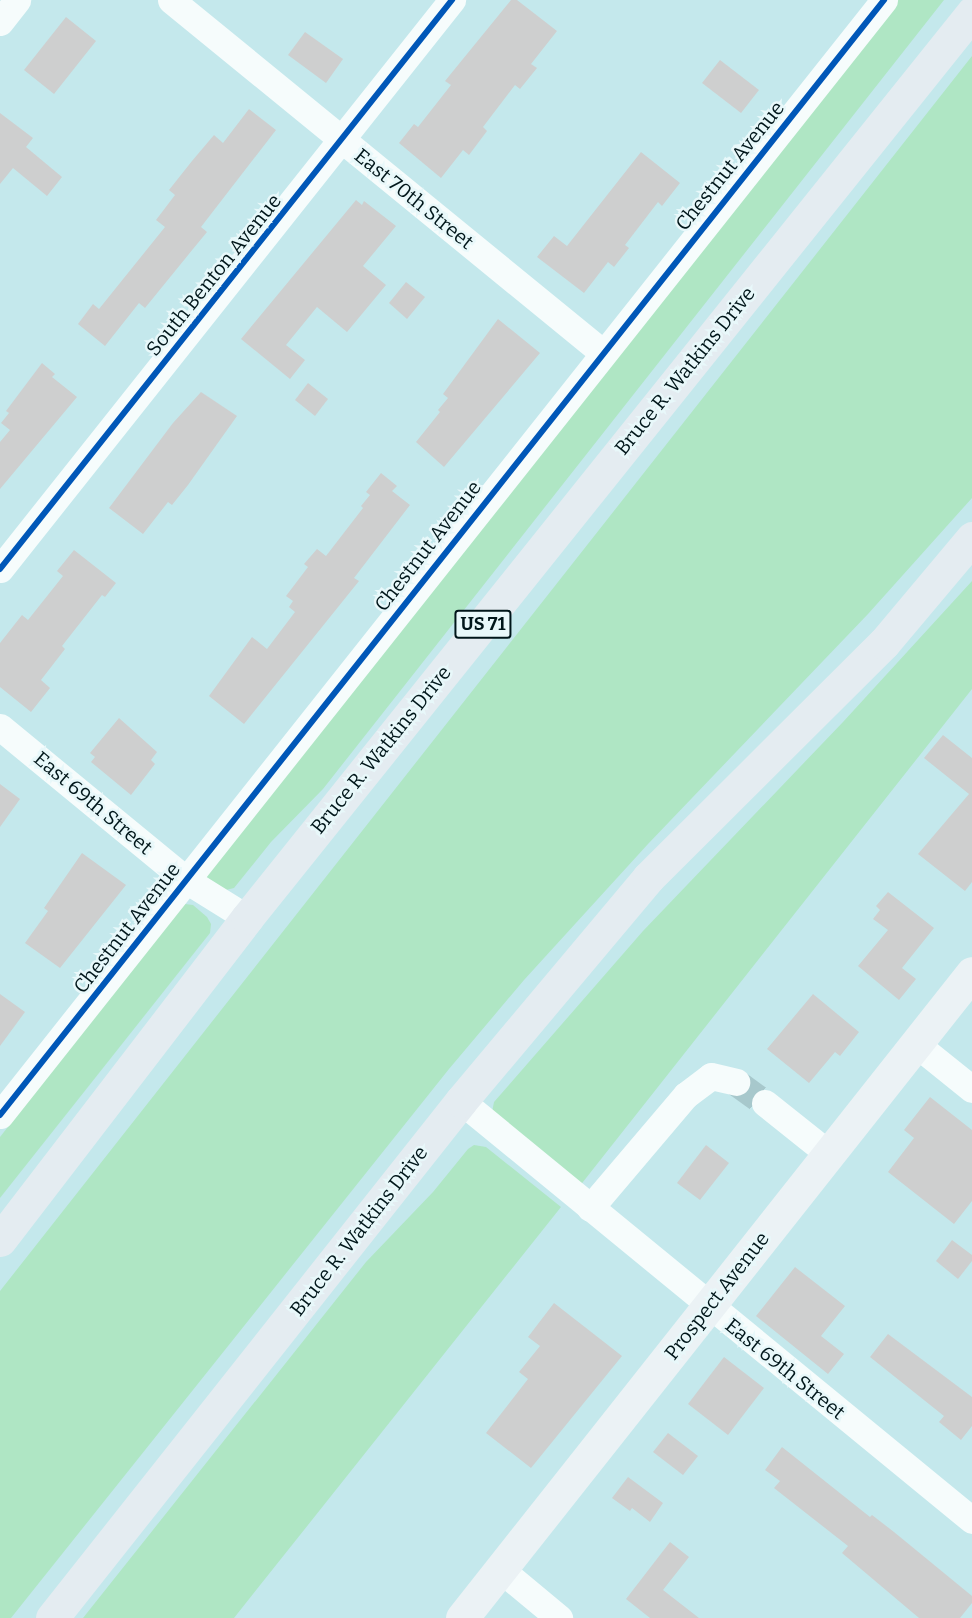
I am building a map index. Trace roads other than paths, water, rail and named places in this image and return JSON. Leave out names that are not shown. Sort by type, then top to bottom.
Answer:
[{"type":"highway","name":"Bruce R. Watkins Drive","points":[[0,1240],[247,918],[972,14]]},
{"type":"highway","name":"Bruce R. Watkins Drive","points":[[52,1618],[461,1101],[648,878],[884,643],[972,538]]},
{"type":"main road","name":"Prospect Avenue","points":[[462,1618],[972,973]]},
{"type":"street","points":[[0,22],[17,0]]},
{"type":"street","name":"East 70th Street","points":[[171,0],[602,352]]},
{"type":"street","name":"South Benton Avenue","points":[[0,569],[452,0]]},
{"type":"street","name":"Chestnut Avenue","points":[[0,1115],[602,352],[884,0]]},
{"type":"street","name":"East 69th Street","points":[[0,727],[186,880],[247,918]]},
{"type":"street","points":[[916,1044],[972,1089]]},
{"type":"street","points":[[590,1208],[686,1095],[711,1076],[736,1082]]},
{"type":"street","name":"East 69th Street","points":[[461,1101],[708,1306],[972,1520]]},
{"type":"street","points":[[765,1103],[829,1154]]},
{"type":"street","points":[[500,1569],[559,1618]]},
{"type":"tunnel","points":[[736,1082],[765,1103]]}]
